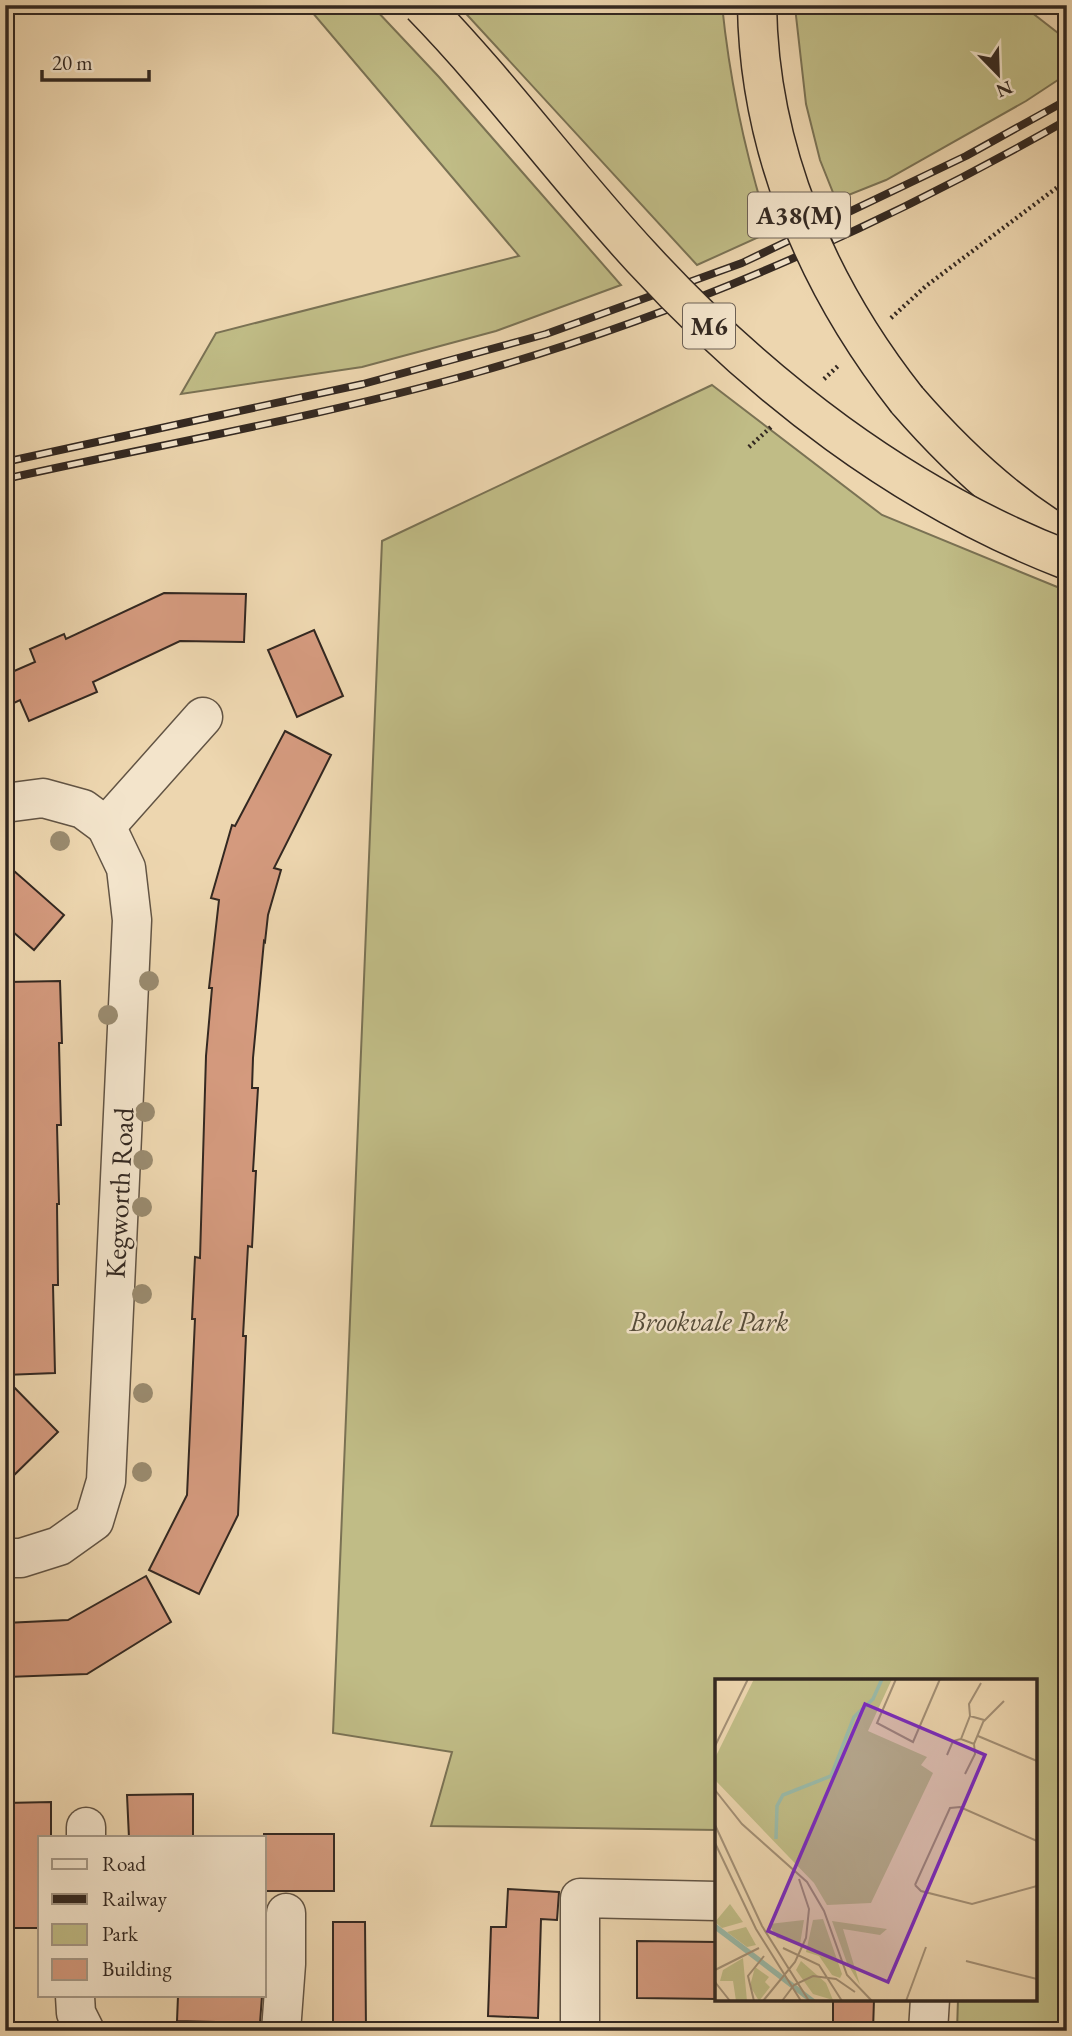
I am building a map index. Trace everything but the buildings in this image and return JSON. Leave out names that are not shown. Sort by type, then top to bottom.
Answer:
[{"type":"highway","name":"M6","points":[[422,5],[514,107],[640,256],[748,363],[873,458],[936,497],[1001,531],[1067,560]]},
{"type":"highway","name":"A38(M)","points":[[757,5],[762,75],[782,164],[812,248],[839,302],[871,352],[930,426],[1007,498],[1067,539]]},
{"type":"street","points":[[5,803],[43,798],[83,809],[106,825],[203,717]]},
{"type":"street","name":"Kegworth Road","points":[[5,1558],[21,1558],[59,1546],[94,1521],[106,1481],[132,920],[126,868],[106,825]]},
{"type":"street","points":[[580,2031],[580,1898],[715,1901]]},
{"type":"street","points":[[281,2031],[286,1964],[286,1913]]},
{"type":"street","points":[[75,1997],[76,2012],[85,2031]]},
{"type":"street","points":[[928,2031],[930,2001]]},
{"type":"path","points":[[887,322],[926,286],[1067,180]]},
{"type":"path","points":[[818,385],[847,358]]},
{"type":"path","points":[[748,447],[778,420]]},
{"type":"green space","points":[[306,5],[371,5],[439,77],[621,285],[496,331],[362,367],[181,394],[216,333],[519,256]]},
{"type":"green space","points":[[458,5],[722,5],[740,120],[770,232],[697,265]]},
{"type":"green space","points":[[1022,5],[1067,40],[1067,74],[1026,101],[886,180],[836,200],[820,160],[806,104],[795,7]]},
{"type":"green space","name":"Brookvale Park","points":[[712,385],[882,515],[1067,591],[1067,2031],[957,2031],[958,2001],[1037,2001],[1037,1679],[715,1679],[715,1830],[431,1826],[452,1752],[333,1733],[382,541]]},
{"type":"waterway","points":[[1056,2031],[1067,2017]]},
{"type":"railway","points":[[5,462],[363,384],[546,334],[742,263],[966,156],[1067,100]]},
{"type":"railway","points":[[5,479],[417,389],[552,350],[629,324],[852,232],[1067,120]]}]
